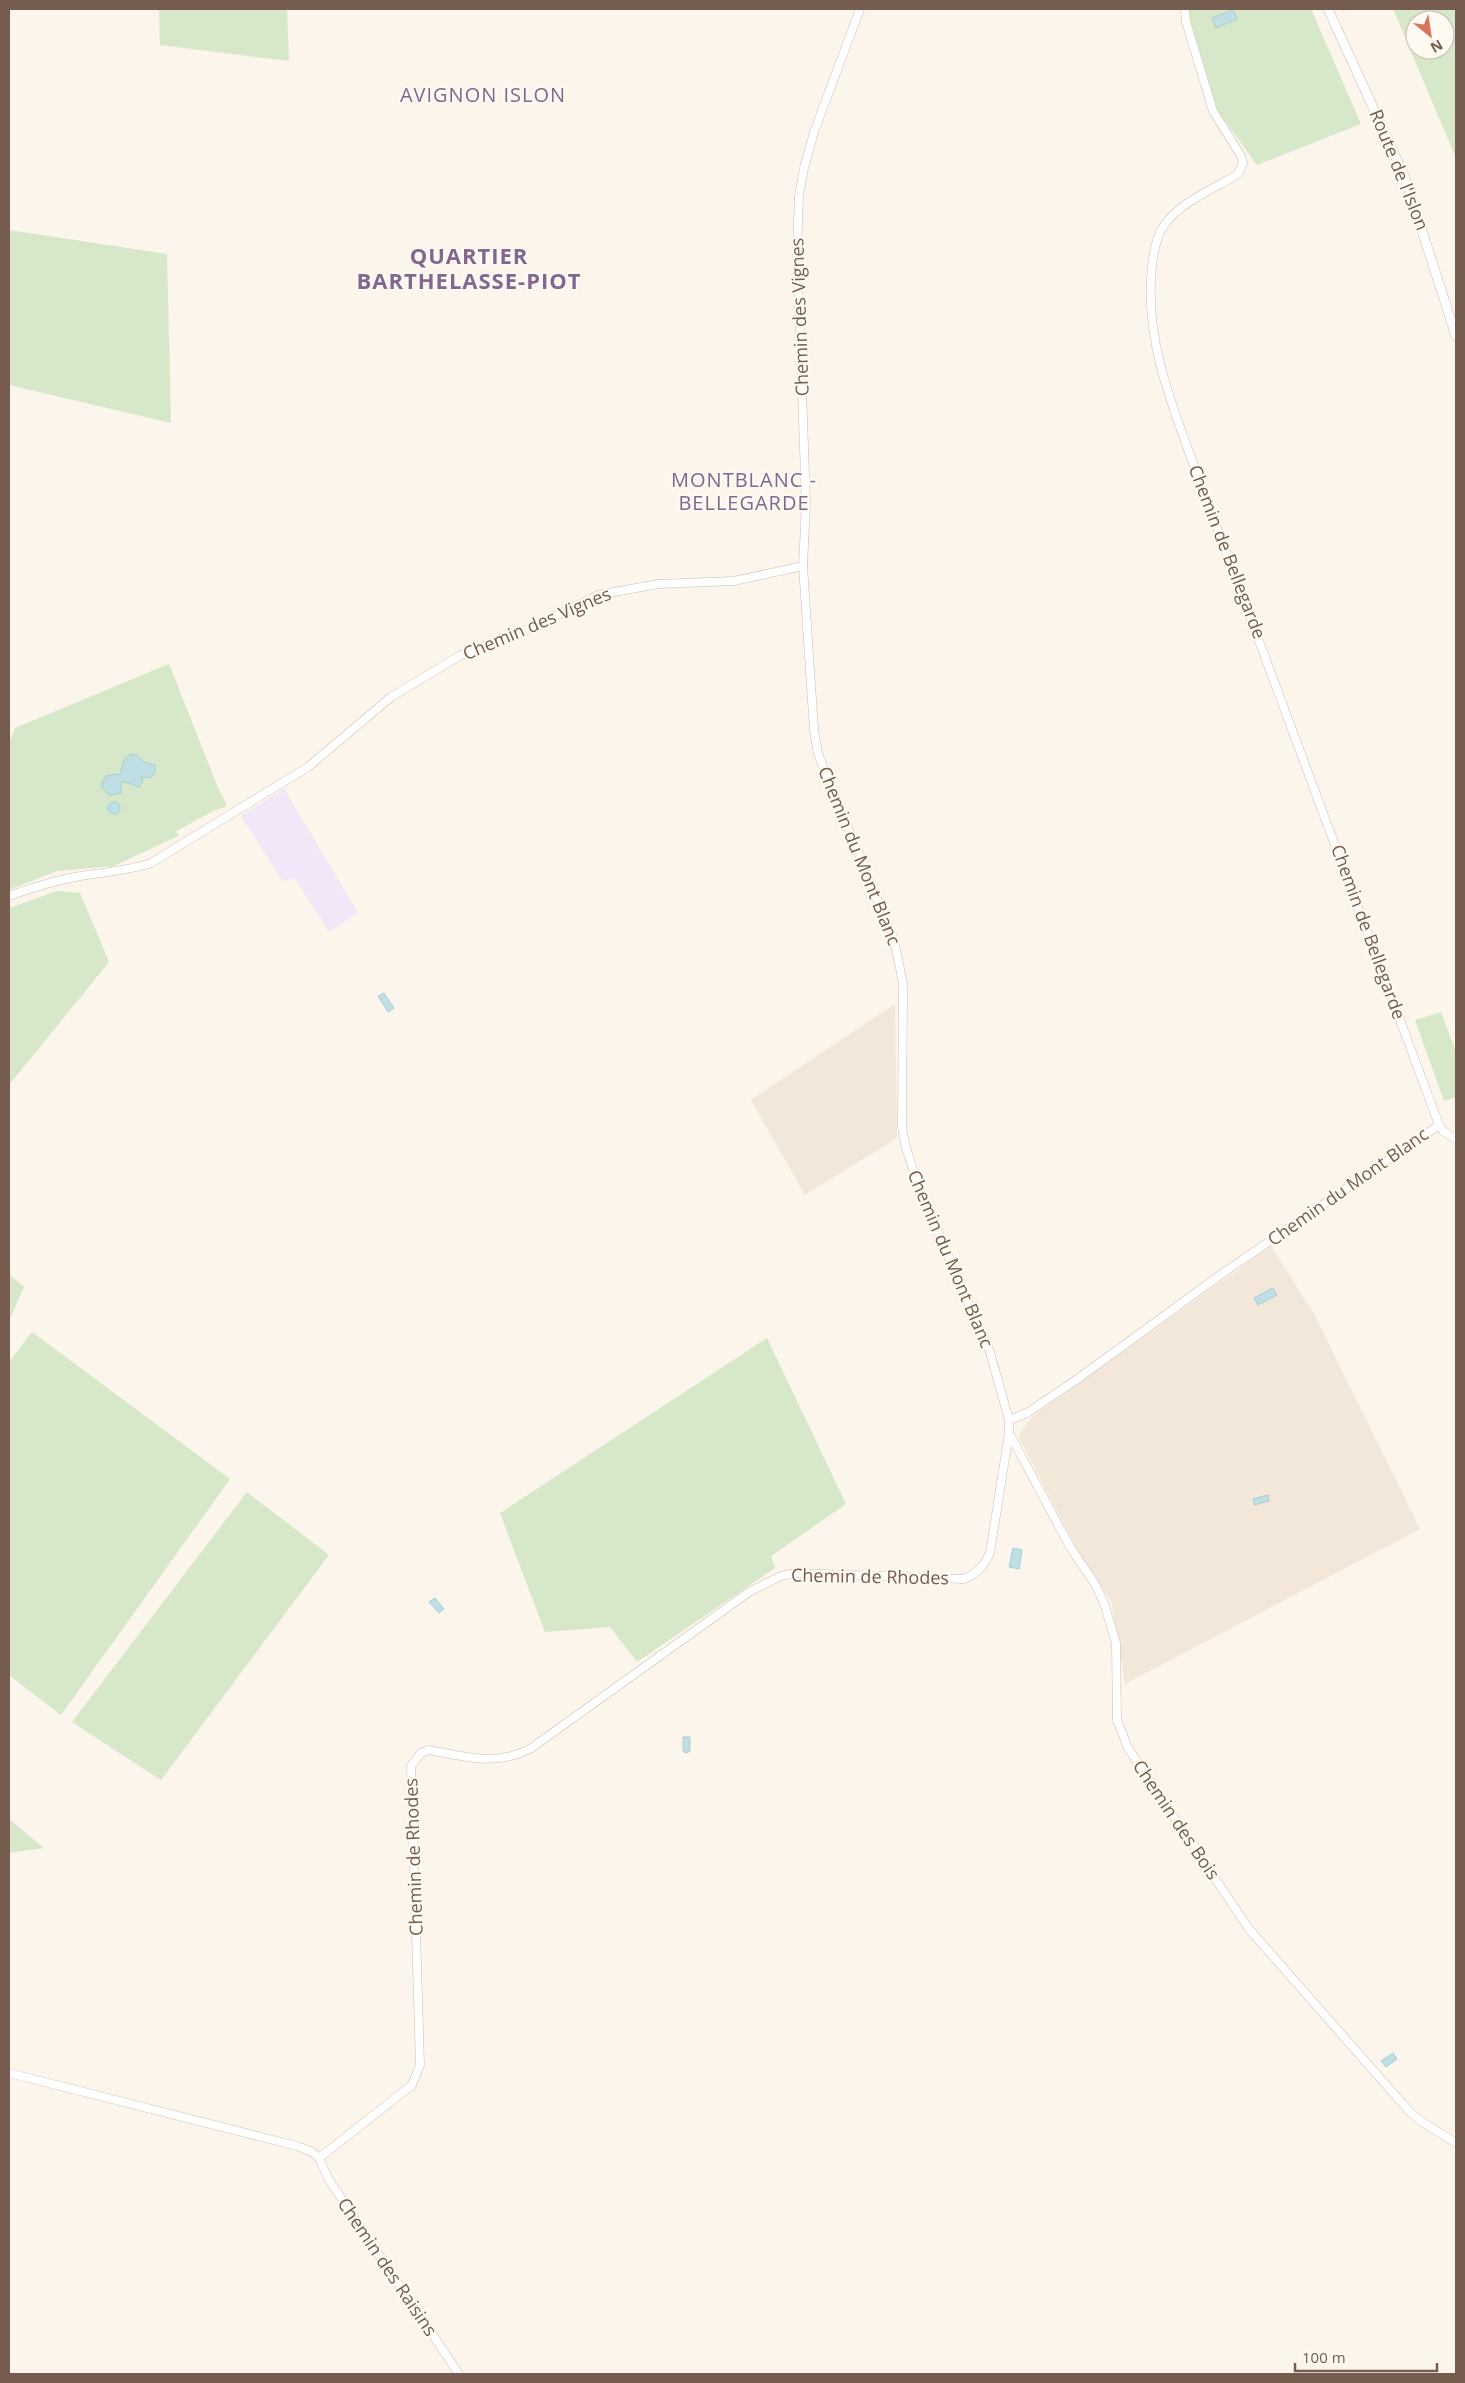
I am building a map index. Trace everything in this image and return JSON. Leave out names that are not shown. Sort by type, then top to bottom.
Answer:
[{"type":"street","name":"Chemin des Vignes","points":[[9,896],[48,882],[130,870],[151,863],[308,767],[368,714],[444,664],[535,626],[598,595],[627,588],[658,584],[734,582],[802,566],[806,503],[797,241],[799,196],[814,132],[860,9]]},
{"type":"street","name":"Chemin de Bellegarde","points":[[1185,9],[1186,22],[1213,111],[1241,156],[1242,163],[1238,174],[1187,205],[1164,226],[1158,238],[1152,265],[1150,317],[1153,339],[1164,382],[1194,466],[1439,1125]]},
{"type":"street","name":"Route de l'Islon","points":[[1328,9],[1404,175],[1456,336]]},
{"type":"street","name":"Chemin du Mont Blanc","points":[[802,566],[814,730],[818,754],[894,940],[901,964],[903,983],[902,1127],[905,1144],[919,1189],[990,1352],[1009,1420],[1027,1413],[1044,1402],[1223,1273],[1439,1125],[1448,1135],[1456,1139]]},
{"type":"street","name":"Chemin de Rhodes","points":[[319,2158],[412,2085],[420,2065],[411,1766],[415,1759],[428,1750],[493,1760],[504,1759],[530,1749],[749,1592],[781,1576],[795,1573],[964,1579],[974,1575],[984,1565],[990,1553],[1009,1433],[1009,1420]]},
{"type":"street","name":"Chemin des Bois","points":[[1009,1433],[1070,1547],[1095,1584],[1104,1603],[1116,1643],[1117,1720],[1128,1748],[1249,1929],[1409,2110],[1419,2120],[1456,2143]]},
{"type":"street","points":[[9,2073],[296,2146],[312,2152],[319,2158]]},
{"type":"street","name":"Chemin des Raisins","points":[[319,2158],[329,2180],[459,2374]]},
{"type":"shaded area","points":[[284,789],[358,913],[329,932],[295,878],[284,881],[280,877],[241,816]]},
{"type":"shaded area","points":[[895,1004],[897,1138],[805,1195],[751,1100]]},
{"type":"shaded area","points":[[1271,1246],[1314,1314],[1420,1529],[1125,1684],[1111,1601],[1080,1555],[1018,1436],[1032,1417]]},
{"type":"green space","points":[[159,9],[287,9],[289,61],[160,45]]},
{"type":"green space","points":[[1189,9],[1311,9],[1361,124],[1257,165],[1217,110],[1190,19]]},
{"type":"green space","points":[[1393,9],[1456,9],[1456,158],[1415,60],[1455,60],[1455,10],[1405,10],[1405,37]]},
{"type":"green space","points":[[9,230],[167,254],[171,423],[9,385]]},
{"type":"green space","points":[[169,664],[227,806],[213,811],[175,832],[180,835],[114,866],[57,871],[9,890],[9,743],[15,728]]},
{"type":"green space","points":[[57,891],[80,893],[109,962],[9,1085],[9,908]]},
{"type":"green space","points":[[1441,1012],[1456,1052],[1456,1097],[1444,1101],[1415,1020]]},
{"type":"green space","points":[[9,1274],[24,1287],[9,1321]]},
{"type":"green space","points":[[32,1332],[230,1479],[61,1715],[9,1675],[9,1362]]},
{"type":"green space","points":[[767,1338],[846,1504],[771,1556],[775,1568],[637,1662],[610,1627],[545,1632],[500,1513]]},
{"type":"green space","points":[[247,1492],[329,1555],[161,1780],[72,1722]]},
{"type":"green space","points":[[9,1819],[44,1848],[9,1853]]},
{"type":"water","points":[[1233,10],[1237,19],[1216,28],[1212,18]]},
{"type":"water","points":[[131,754],[137,755],[144,762],[155,765],[155,773],[149,778],[141,777],[143,781],[139,787],[123,781],[121,793],[110,795],[102,788],[102,782],[106,776],[120,774],[124,760]]},
{"type":"water","points":[[114,802],[120,808],[114,814],[108,808]]},
{"type":"water","points":[[384,993],[394,1008],[388,1012],[378,996]]},
{"type":"water","points":[[1273,1288],[1277,1295],[1258,1305],[1254,1298]]},
{"type":"water","points":[[1268,1495],[1269,1501],[1254,1505],[1253,1499]]},
{"type":"water","points":[[1013,1548],[1022,1550],[1019,1569],[1009,1567]]},
{"type":"water","points":[[435,1598],[444,1609],[439,1613],[429,1602]]},
{"type":"water","points":[[683,1737],[690,1737],[690,1751],[686,1753],[683,1751]]},
{"type":"water","points":[[1393,2053],[1397,2059],[1386,2067],[1381,2061]]},
{"type":"district","name":"AVIGNON ISLON","points":[[483,95]]},
{"type":"district","name":"QUARTIER BARTHELASSE-PIOT","points":[[469,268]]},
{"type":"district","name":"MONTBLANC - BELLEGARDE","points":[[744,492]]}]
